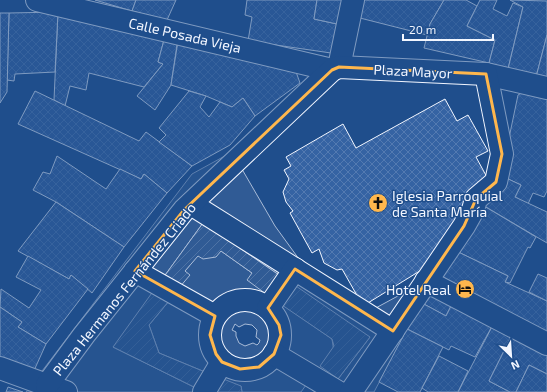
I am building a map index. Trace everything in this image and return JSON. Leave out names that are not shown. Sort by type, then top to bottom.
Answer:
[{"type":"street","name":"Calle Posada Vieja","points":[[36,0],[336,69]]},
{"type":"street","points":[[336,69],[353,0]]},
{"type":"street","name":"Plaza Mayor","points":[[336,69],[486,74],[547,88]]},
{"type":"street","name":"Plaza Hermanos Fernández Criado","points":[[57,389],[135,271],[184,210],[336,69]]},
{"type":"street","points":[[351,392],[467,221],[473,210],[476,199],[496,182],[502,154],[486,74]]},
{"type":"street","points":[[191,204],[393,331]]},
{"type":"street","points":[[268,308],[295,269]]},
{"type":"street","points":[[135,271],[215,316]]},
{"type":"street","points":[[426,281],[547,344]]},
{"type":"street","points":[[240,300],[260,303],[268,308],[279,325],[280,335],[274,354],[268,362],[250,369],[240,370],[222,362],[214,350],[210,335],[215,316],[222,308],[240,300]]},
{"type":"street","points":[[274,354],[338,392]]},
{"type":"street","points":[[204,392],[222,362]]},
{"type":"street","points":[[1,372],[57,389]]},
{"type":"highlighted area","points":[[339,67],[486,74],[502,154],[496,182],[476,199],[464,226],[393,331],[295,269],[268,308],[279,325],[281,335],[274,354],[259,367],[240,369],[222,362],[216,354],[210,335],[215,316],[135,271],[184,210],[332,70]]},
{"type":"shaded area","points":[[232,152],[275,226],[312,277],[361,316],[420,284],[430,287],[374,392],[315,392],[306,385],[301,392],[242,392],[241,386],[214,392],[26,392],[192,174]],"holes":[[[203,223],[279,275],[252,273],[221,251],[198,255],[185,271],[189,275],[163,278]],[[169,301],[149,325],[159,353],[205,372],[196,388],[113,347]],[[280,303],[370,337],[338,379],[332,339]],[[235,324],[239,327],[245,324],[252,325],[257,330],[256,337],[260,340],[259,343],[257,345],[253,343],[245,346],[239,343],[236,332],[232,330]]]},
{"type":"shaded area","points":[[203,223],[279,275],[266,294],[247,280],[252,273],[221,251],[216,257],[203,259],[198,256],[185,271],[190,275],[179,288],[163,278]]},
{"type":"shaded area","points":[[293,284],[370,337],[338,379],[320,366],[334,346],[332,339],[279,303]]},
{"type":"shaded area","points":[[154,290],[169,301],[149,325],[159,353],[205,372],[196,388],[113,347]]},
{"type":"shaded area","points":[[221,378],[241,386],[242,392],[214,392]]},
{"type":"building","points":[[95,0],[136,0],[132,11]]},
{"type":"building","points":[[136,0],[176,0],[167,20],[132,11]]},
{"type":"building","points":[[247,0],[317,0],[314,19],[337,24],[331,53],[248,41],[252,17],[245,15]]},
{"type":"building","points":[[317,0],[343,0],[337,24],[314,19]]},
{"type":"building","points":[[364,0],[444,0],[430,24],[427,35],[360,18]]},
{"type":"building","points":[[444,0],[466,0],[477,6],[467,26],[495,40],[489,63],[424,48],[430,24]]},
{"type":"building","points":[[480,0],[497,0],[493,9],[507,16],[513,3],[523,7],[508,69],[489,63],[495,40],[467,26]]},
{"type":"building","points":[[510,0],[547,1],[547,35],[536,77],[508,69],[523,7]]},
{"type":"building","points":[[58,12],[164,40],[158,62],[163,64],[144,87],[89,73],[86,90],[70,86],[65,106],[54,100]]},
{"type":"building","points":[[58,12],[55,72],[15,74],[14,81],[7,80],[9,13]]},
{"type":"building","points":[[0,13],[9,13],[7,92],[0,103]]},
{"type":"building","points":[[547,35],[547,80],[536,77]]},
{"type":"building","points":[[164,40],[177,45],[171,85],[155,110],[137,96],[163,64],[158,62]]},
{"type":"building","points":[[178,41],[295,69],[300,83],[255,116],[243,98],[232,107],[206,96],[171,85]]},
{"type":"building","points":[[529,89],[547,93],[547,191],[544,197],[533,193],[528,204],[515,197],[521,185],[506,178],[509,138],[518,95]]},
{"type":"building","points":[[35,91],[139,141],[146,132],[192,166],[167,193],[144,174],[141,179],[18,124]]},
{"type":"building","points":[[189,91],[206,96],[200,107],[209,117],[220,102],[232,107],[243,98],[255,116],[230,145],[192,166],[159,142],[166,135],[159,128]]},
{"type":"building","name":"Iglesia Parroquial de Santa María","points":[[445,99],[457,121],[468,115],[488,151],[476,157],[489,181],[466,194],[472,211],[423,269],[363,306],[342,269],[337,270],[324,263],[319,249],[312,253],[290,213],[293,211],[286,202],[283,192],[289,179],[284,170],[291,166],[286,157],[343,124],[356,148]]},
{"type":"building","points":[[57,156],[106,189],[120,169],[141,179],[144,174],[167,193],[124,247],[56,202],[33,190],[43,172],[50,174]]},
{"type":"building","points":[[506,178],[521,185],[515,197],[547,212],[547,243],[479,203]]},
{"type":"building","points":[[56,202],[124,247],[92,293],[71,275],[69,279],[18,251]]},
{"type":"building","points":[[479,203],[536,237],[530,248],[528,247],[510,283],[505,282],[508,276],[452,249]]},
{"type":"building","points":[[452,249],[508,276],[505,282],[547,301],[547,340],[437,275]]},
{"type":"building","points":[[28,256],[69,279],[71,275],[88,289],[46,344],[18,327],[22,322],[0,307],[1,289],[29,308],[41,290],[16,277]]},
{"type":"building","points":[[538,274],[547,278],[547,301],[529,292]]},
{"type":"building","points":[[430,287],[454,300],[446,316],[422,303]]},
{"type":"building","points":[[454,300],[495,321],[475,357],[451,346],[449,350],[407,329],[422,303],[446,316]]},
{"type":"building","points":[[0,307],[22,322],[18,327],[46,344],[32,375],[0,362]]},
{"type":"building","points":[[495,321],[514,331],[489,381],[510,392],[458,392]]},
{"type":"building","points":[[407,329],[443,347],[420,392],[398,392],[379,382]]},
{"type":"building","points":[[514,331],[547,348],[547,374],[529,365],[516,392],[510,392],[489,381]]},
{"type":"building","points":[[439,356],[468,371],[458,392],[428,392],[422,388]]},
{"type":"building","points":[[529,365],[547,374],[547,392],[516,392]]},
{"type":"building","points":[[8,387],[23,392],[6,392]]},
{"type":"place","name":"Iglesia Parroquial de Santa María","points":[[378,203]]},
{"type":"place","name":"Hotel Real","points":[[465,289]]}]
